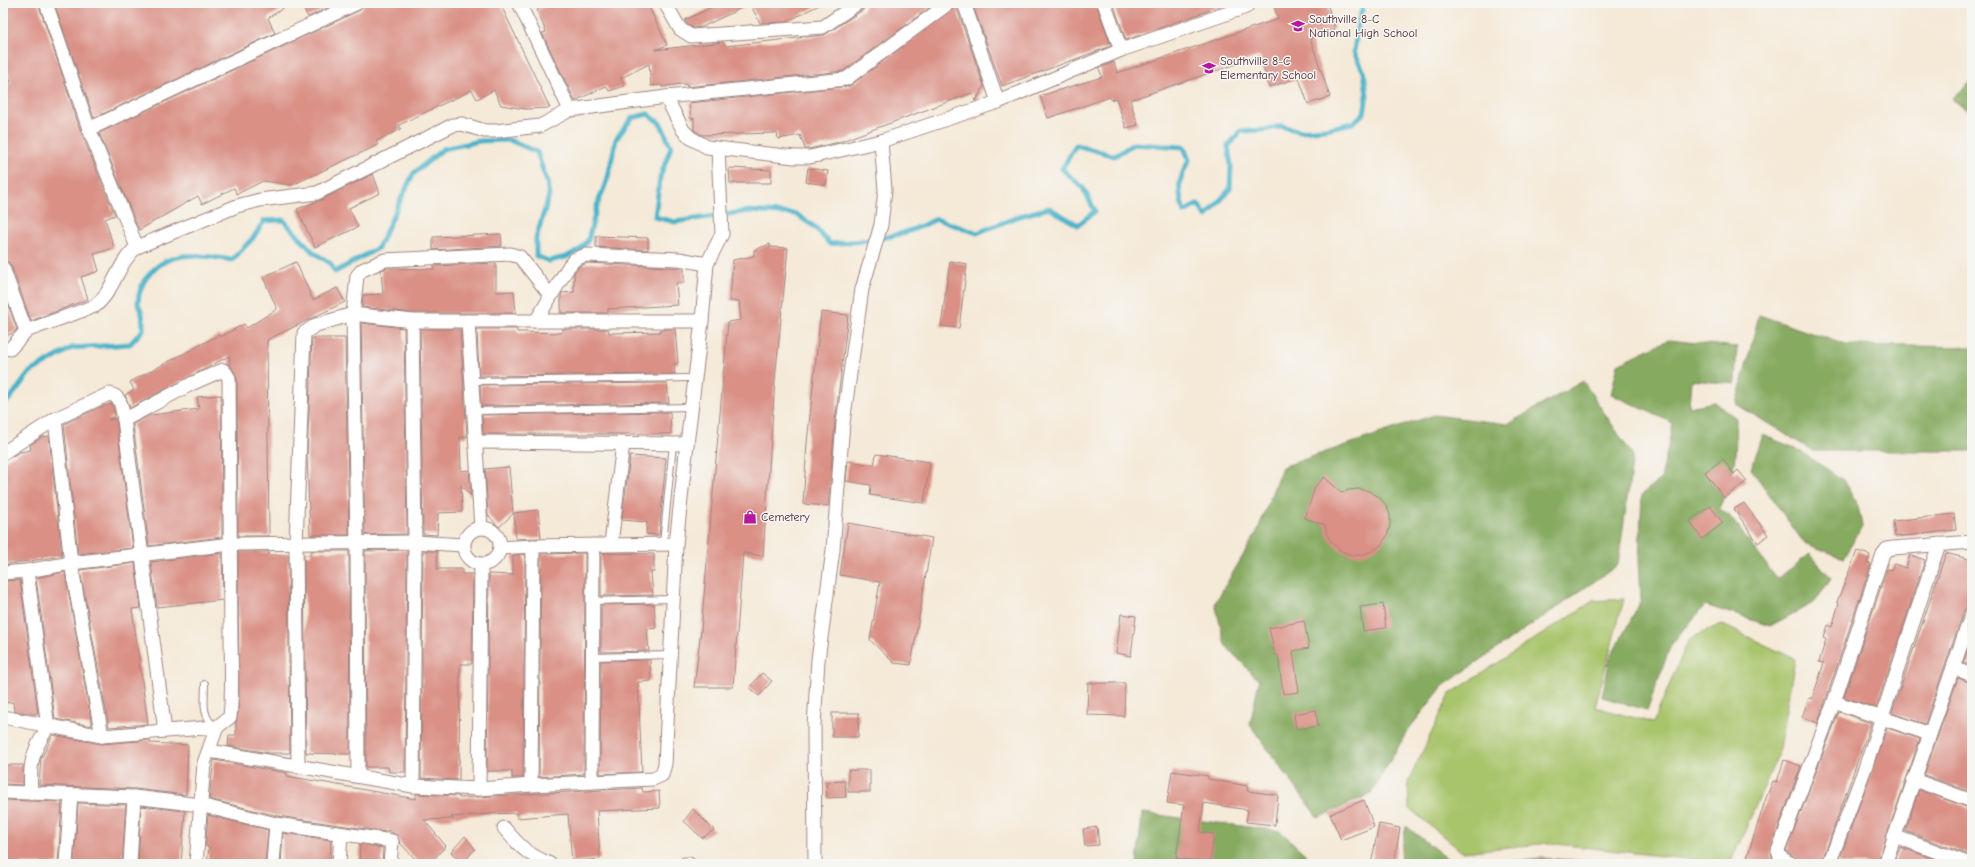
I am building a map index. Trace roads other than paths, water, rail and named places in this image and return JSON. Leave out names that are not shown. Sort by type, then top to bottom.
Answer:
[{"type":"street","points":[[46,3],[89,129],[137,247]]},
{"type":"street","points":[[89,129],[357,3]]},
{"type":"street","points":[[519,3],[570,110]]},
{"type":"street","points":[[665,3],[680,29],[691,36],[823,28],[858,3]]},
{"type":"street","points":[[10,349],[26,331],[95,306],[109,290],[121,265],[129,253],[137,247],[245,204],[317,193],[453,125],[462,124],[485,131],[540,126],[570,110],[666,98],[846,79],[949,3]]},
{"type":"street","points":[[964,3],[998,102]]},
{"type":"street","points":[[1104,3],[1121,50]]},
{"type":"street","points":[[666,98],[683,130],[691,138],[707,147],[810,157],[881,141],[998,102],[1121,50],[1246,7],[1248,3]]},
{"type":"street","points":[[815,864],[814,726],[818,660],[833,550],[843,422],[862,289],[882,224],[885,190],[881,141]]},
{"type":"street","points":[[210,751],[413,786],[479,789],[654,779],[662,775],[665,764],[676,544],[687,444],[702,321],[707,264],[722,234],[718,149]]},
{"type":"street","points":[[358,776],[357,543],[353,314],[357,276],[362,270],[384,260],[515,255],[525,262],[550,295]]},
{"type":"street","points":[[536,321],[550,295],[575,260],[586,255],[679,259],[707,264]]},
{"type":"street","points":[[3,268],[26,331]]},
{"type":"street","points":[[298,767],[296,544],[303,337],[307,330],[316,325],[353,314],[412,321],[702,321]]},
{"type":"street","points":[[412,321],[415,542],[413,786]]},
{"type":"street","points":[[468,321],[481,528]]},
{"type":"street","points":[[3,717],[48,727],[102,736],[217,727],[230,717],[233,693],[231,633],[229,378],[223,370],[193,383],[124,420]]},
{"type":"street","points":[[3,453],[54,419],[109,394],[115,395],[120,399],[165,732]]},
{"type":"street","points":[[54,419],[71,563],[102,736]]},
{"type":"street","points":[[476,442],[687,444]]},
{"type":"street","points":[[611,544],[623,443]]},
{"type":"street","points":[[481,528],[488,529],[495,533],[499,540],[500,548],[494,560],[481,565],[468,559],[464,552],[464,545],[469,533],[481,528]]},
{"type":"street","points":[[3,573],[26,571],[71,563],[231,544],[415,542],[464,545]]},
{"type":"street","points":[[1791,864],[1780,857],[1778,851],[1834,702],[1883,554],[1887,549],[1893,548],[1972,542]]},
{"type":"street","points":[[500,548],[611,544],[676,544]]},
{"type":"street","points":[[1829,864],[1865,768],[1939,544]]},
{"type":"street","points":[[592,782],[593,545]]},
{"type":"street","points":[[531,785],[533,546]]},
{"type":"street","points":[[479,789],[481,565]]},
{"type":"street","points":[[26,571],[48,727],[36,745],[32,756],[30,768],[31,793]]},
{"type":"street","points":[[1884,864],[1972,613]]},
{"type":"street","points":[[1953,668],[1972,675]]},
{"type":"street","points":[[1834,702],[1930,734]]},
{"type":"street","points":[[196,864],[204,763],[210,751],[217,727]]},
{"type":"street","points":[[1914,780],[1972,801]]},
{"type":"street","points":[[3,792],[134,797],[200,805],[276,824],[392,841],[390,864]]},
{"type":"street","points":[[66,864],[71,795]]},
{"type":"street","points":[[130,864],[134,797]]},
{"type":"street","points":[[273,864],[276,824]]},
{"type":"street","points":[[504,828],[517,844],[531,856],[550,864]]},
{"type":"street","points":[[339,864],[341,834]]},
{"type":"street","points":[[1894,836],[1970,864]]},
{"type":"lane","points":[[472,381],[695,378]]},
{"type":"lane","points":[[474,411],[692,407]]},
{"type":"lane","points":[[663,544],[674,444]]},
{"type":"lane","points":[[592,601],[673,599]]},
{"type":"lane","points":[[592,657],[670,655]]},
{"type":"lane","points":[[206,684],[204,709],[208,721],[217,727]]},
{"type":"waterway","points":[[3,403],[8,401],[30,372],[72,348],[130,344],[143,330],[142,314],[138,306],[139,294],[142,286],[152,271],[166,261],[183,256],[208,256],[232,260],[253,238],[264,221],[283,220],[313,252],[330,263],[335,272],[378,248],[413,174],[443,149],[480,141],[509,140],[537,152],[547,182],[549,196],[536,238],[536,256],[549,261],[566,257],[581,249],[588,240],[597,206],[608,177],[616,139],[632,118],[648,114],[661,124],[671,147],[660,177],[655,217],[675,222],[749,211],[796,214],[815,227],[830,244],[872,240],[897,235],[923,226],[936,219],[977,233],[1020,216],[1049,208],[1078,225],[1095,211],[1083,188],[1062,169],[1076,145],[1115,156],[1133,144],[1184,147],[1189,160],[1180,185],[1180,197],[1184,212],[1198,204],[1206,217],[1230,189],[1231,166],[1228,146],[1241,131],[1265,130],[1281,126],[1300,131],[1325,129],[1353,123],[1364,113],[1367,96],[1364,72],[1354,52],[1358,23],[1364,3]]},
{"type":"place","name":"Southville 8-C National High School","points":[[1298,26]]},
{"type":"place","name":"Southville 8-C Elementary School","points":[[1209,68]]},
{"type":"place","name":"Cemetery","points":[[750,517]]}]
